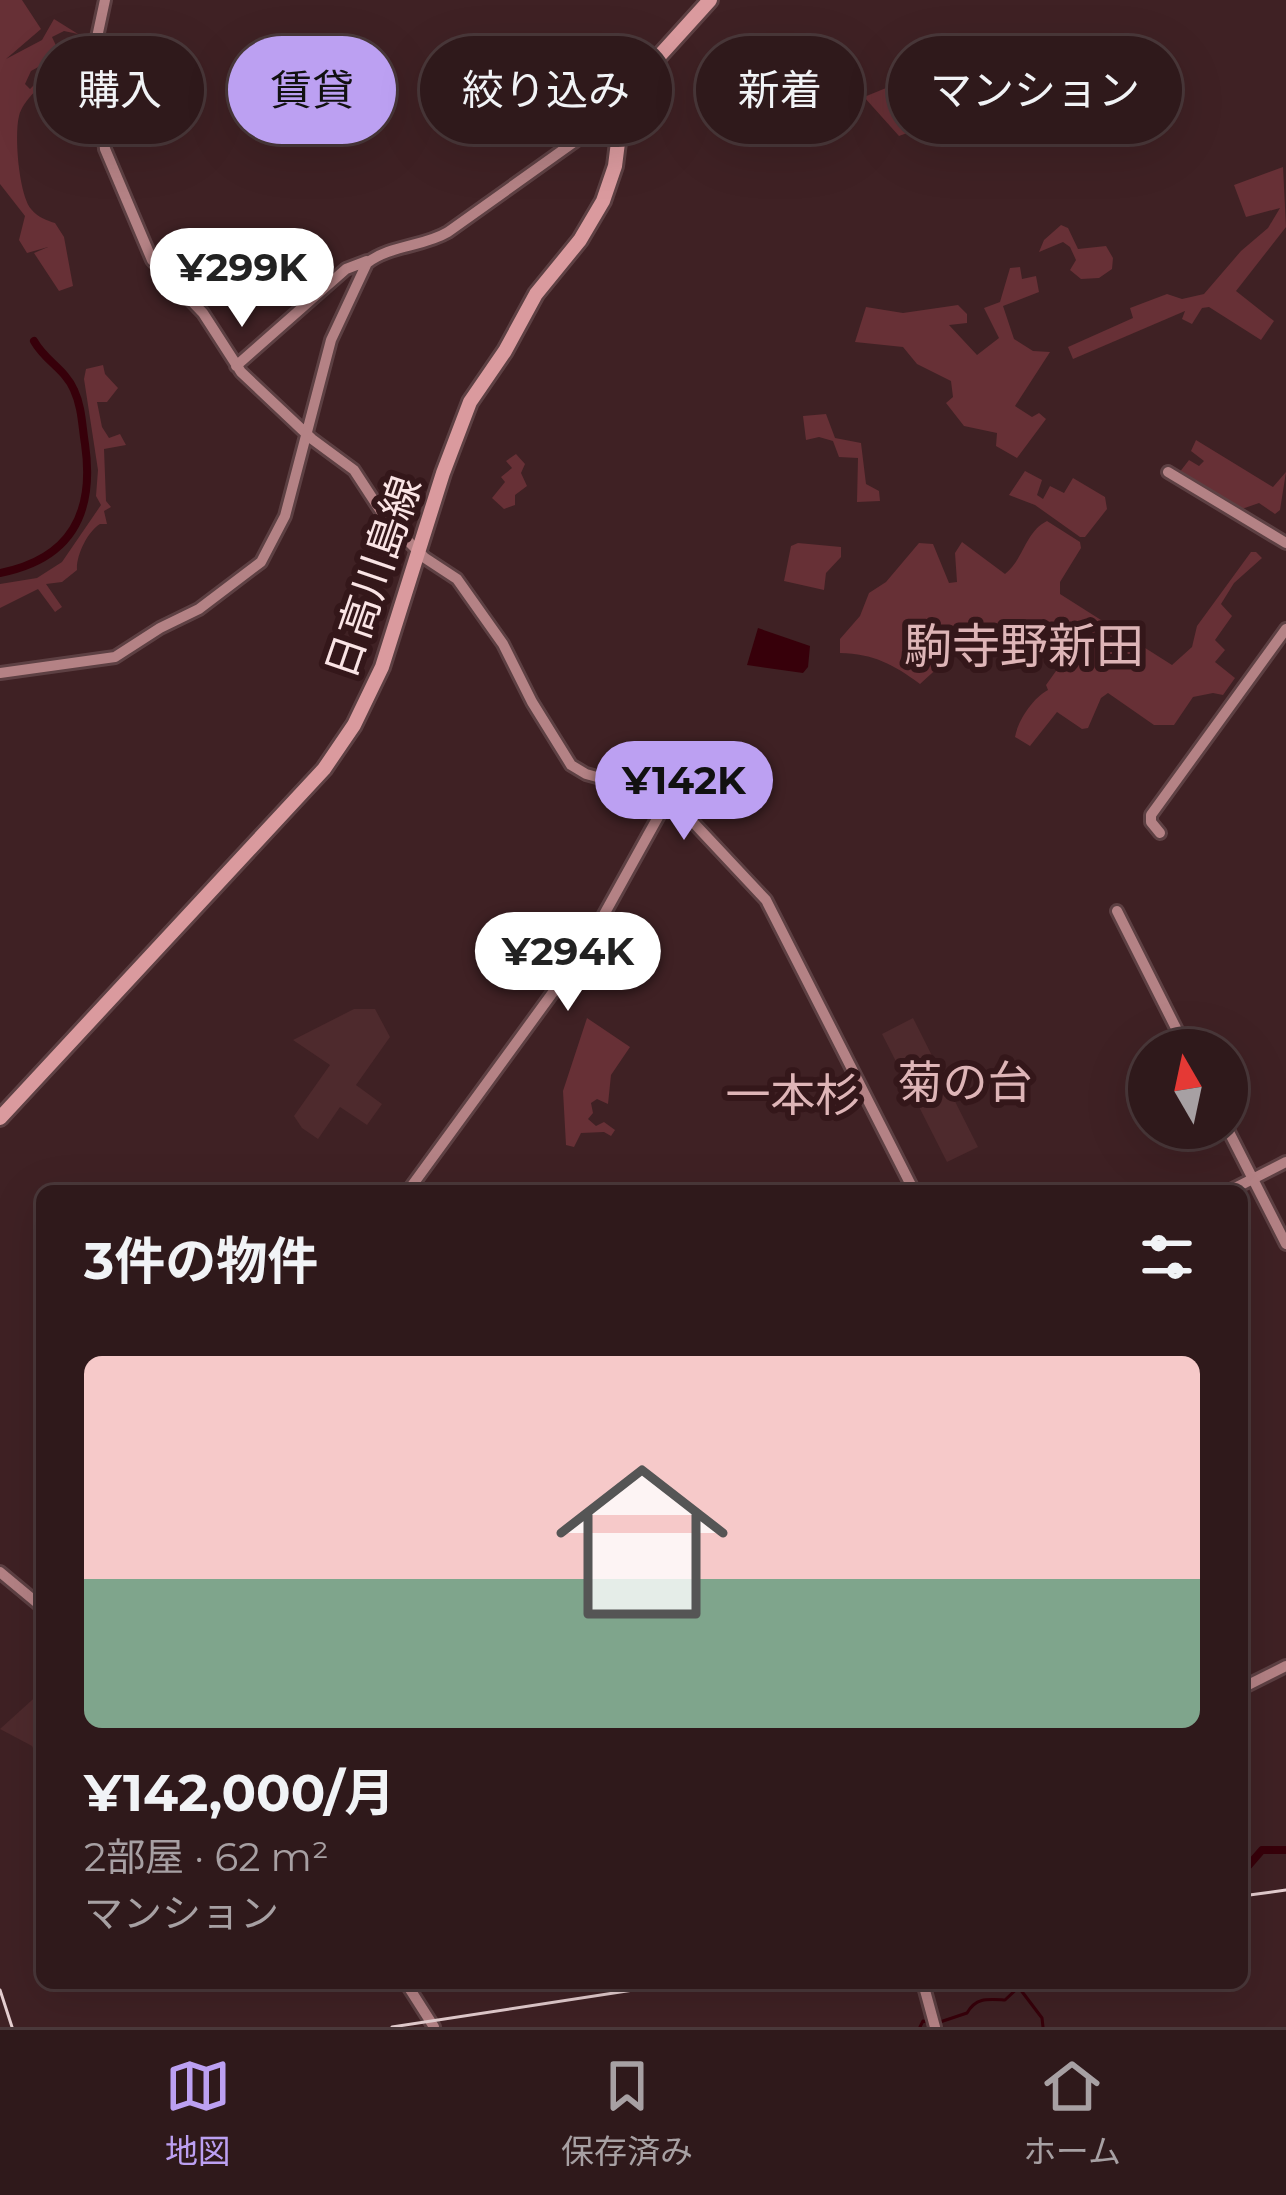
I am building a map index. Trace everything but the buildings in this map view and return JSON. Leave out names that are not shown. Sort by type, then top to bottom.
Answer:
[{"type":"main road","points":[[672,43],[710,0]]},
{"type":"main road","name":"日高川島線","points":[[0,1118],[324,769],[354,725],[375,685],[470,402],[536,294],[580,240],[603,201],[617,144]]},
{"type":"street","points":[[105,0],[97,58],[109,160],[152,260],[192,299],[236,366],[306,433],[359,475],[375,506],[418,550],[457,579],[503,644],[532,703],[571,765],[668,799],[692,817],[766,900],[909,1185]]},
{"type":"street","points":[[236,366],[346,268],[448,232],[571,144]]},
{"type":"street","points":[[0,673],[115,657],[200,609],[255,568],[274,543],[331,340],[369,261]]},
{"type":"street","points":[[1168,472],[1286,543]]},
{"type":"street","points":[[1160,833],[1151,815],[1286,629]]},
{"type":"street","points":[[412,1185],[586,946],[668,799]]},
{"type":"street","points":[[1117,911],[1176,1029]]},
{"type":"street","points":[[1237,1149],[1286,1244]]},
{"type":"street","points":[[1240,1185],[1286,1162]]},
{"type":"street","points":[[0,1572],[36,1602]]},
{"type":"street","points":[[1248,1685],[1286,1666]]},
{"type":"street","points":[[410,1989],[434,2027]]},
{"type":"street","points":[[925,1989],[934,2024]]},
{"type":"shaded area","points":[[0,0],[22,0],[41,29],[6,59],[36,43],[36,68],[25,84],[30,89],[36,83],[36,91],[18,125],[23,191],[31,209],[55,223],[64,237],[73,286],[59,291],[34,253],[48,247],[27,253],[19,240],[25,216],[0,184]]},
{"type":"shaded area","points":[[54,19],[78,34],[64,31],[44,36]]},
{"type":"shaded area","points":[[888,87],[888,124],[864,97]]},
{"type":"shaded area","points":[[1283,167],[1286,227],[1236,291],[1274,321],[1261,340],[1209,307],[1202,308],[1192,324],[1182,319],[1185,311],[1073,359],[1068,347],[1133,318],[1130,308],[1167,294],[1182,299],[1204,294],[1268,228],[1280,208],[1246,217],[1234,185]]},
{"type":"shaded area","points":[[1061,225],[1068,228],[1078,249],[1106,246],[1113,258],[1112,269],[1099,278],[1081,279],[1070,270],[1076,260],[1063,242],[1039,252],[1044,240]]},
{"type":"shaded area","points":[[1020,267],[1022,279],[1036,276],[1039,292],[1003,306],[1014,339],[1033,351],[1050,352],[1015,406],[1046,419],[1017,458],[996,446],[997,433],[964,426],[946,403],[953,397],[951,381],[917,364],[903,347],[855,342],[866,307],[903,313],[958,305],[967,314],[967,323],[949,325],[977,355],[999,338],[984,308],[1000,302],[1010,268]]},
{"type":"shaded area","points":[[103,365],[118,388],[107,402],[97,402],[102,427],[109,438],[120,434],[126,445],[104,449],[106,501],[111,507],[104,511],[107,524],[100,524],[87,538],[77,570],[62,582],[46,584],[62,607],[55,612],[38,589],[0,608],[0,584],[37,578],[62,562],[101,505],[96,496],[98,470],[84,379],[86,369]]},
{"type":"shaded area","points":[[826,414],[835,438],[861,443],[866,484],[879,491],[880,501],[857,502],[858,458],[839,457],[833,441],[806,440],[803,416]]},
{"type":"shaded area","points":[[1196,440],[1273,487],[1286,472],[1280,510],[1275,514],[1259,503],[1239,510],[1179,473],[1189,460],[1199,466],[1204,461],[1191,451]]},
{"type":"shaded area","points":[[516,454],[525,464],[521,473],[527,486],[515,495],[515,505],[504,509],[492,498],[505,482],[501,477],[512,468],[506,461]]},
{"type":"shaded area","points":[[1025,471],[1042,480],[1037,495],[1043,499],[1050,486],[1064,493],[1073,478],[1105,497],[1107,509],[1080,537],[1035,505],[1009,495]]},
{"type":"shaded area","points":[[1047,521],[1080,542],[1060,582],[1060,594],[1172,665],[1192,647],[1197,626],[1251,552],[1256,552],[1262,558],[1234,583],[1221,604],[1232,616],[1215,640],[1225,650],[1215,662],[1235,678],[1223,695],[1193,697],[1174,725],[1154,725],[1108,693],[1088,728],[1082,729],[1057,712],[1030,746],[1015,737],[1019,724],[1048,690],[1046,685],[1066,657],[1043,644],[1037,633],[1018,648],[994,647],[982,655],[965,643],[920,684],[883,661],[840,653],[840,639],[860,616],[869,593],[886,582],[919,543],[933,544],[949,583],[957,582],[955,553],[962,542],[1005,574]]},
{"type":"shaded area","points":[[791,546],[841,547],[841,557],[826,573],[824,590],[784,581]]},
{"type":"shaded area","points":[[758,628],[810,646],[803,673],[747,665]]},
{"type":"shaded area","points":[[354,1009],[375,1009],[390,1037],[356,1085],[382,1104],[367,1125],[340,1107],[318,1139],[294,1116],[330,1065],[293,1040]]},
{"type":"shaded area","points":[[587,1018],[630,1047],[611,1075],[608,1104],[597,1099],[591,1103],[593,1113],[588,1119],[615,1130],[611,1136],[581,1133],[574,1147],[566,1145],[563,1091]]},
{"type":"shaded area","points":[[913,1018],[978,1147],[947,1162],[882,1034]]},
{"type":"shaded area","points":[[36,1696],[36,1754],[32,1746],[0,1729]]},
{"type":"waterway","points":[[0,573],[45,557],[61,544],[73,529],[86,491],[77,396],[66,376],[34,341]]},
{"type":"waterway","points":[[1248,1866],[1262,1850],[1286,1850]]},
{"type":"waterway","points":[[940,2022],[967,2013],[978,2002],[1005,2000],[1017,1989]]},
{"type":"waterway","points":[[1020,1989],[1042,2018],[1043,2027]]},
{"type":"waterway","points":[[920,2027],[923,2021],[931,2023]]},
{"type":"railway","points":[[1248,1895],[1286,1890]]},
{"type":"railway","points":[[392,2027],[640,1989]]},
{"type":"railway","points":[[0,1990],[12,2027]]},
{"type":"district","name":"駒寺野新田","points":[[1024,646]]},
{"type":"district","name":"菊の台","points":[[965,1082]]},
{"type":"district","name":"一本杉","points":[[793,1095]]}]
